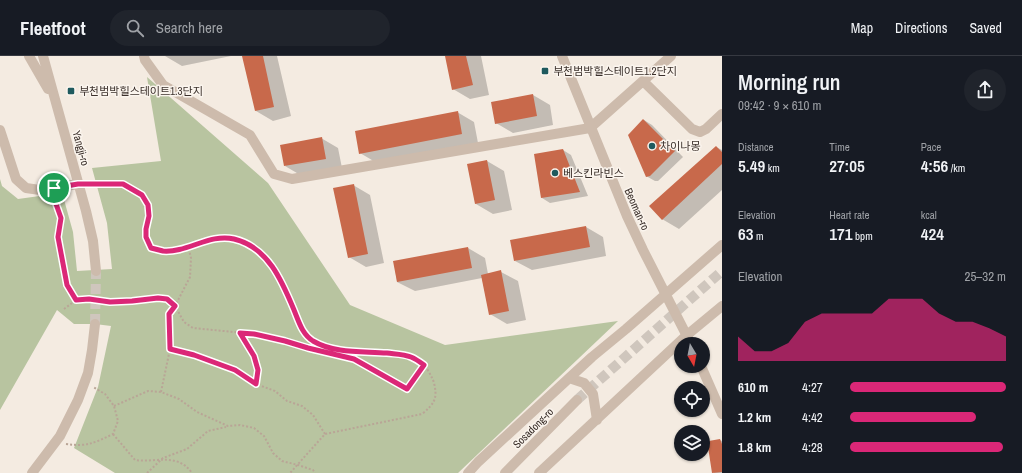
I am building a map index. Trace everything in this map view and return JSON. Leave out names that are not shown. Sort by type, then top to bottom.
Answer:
[{"type":"street","points":[[29,56],[57,108]]},
{"type":"street","points":[[144,56],[144,60],[163,85],[250,135],[274,174],[292,179],[590,128],[671,56]]},
{"type":"street","name":"Beoman-ro","points":[[562,56],[627,216],[687,337]]},
{"type":"street","name":"Yangji-ro","points":[[44,57],[93,241],[96,271]]},
{"type":"street","points":[[643,82],[692,129],[700,132],[706,129],[722,114]]},
{"type":"street","points":[[0,130],[16,179],[26,188],[40,190],[78,184]]},
{"type":"street","points":[[468,473],[569,378],[722,245]]},
{"type":"street","points":[[692,337],[722,306]]},
{"type":"street","points":[[33,473],[60,436],[78,400],[88,373],[94,324]]},
{"type":"street","points":[[539,473],[674,353]]},
{"type":"street","points":[[704,373],[722,414]]},
{"type":"street","points":[[569,378],[584,383],[593,394],[597,420]]},
{"type":"street","name":"Sosadong-ro","points":[[505,473],[577,400]]},
{"type":"path","points":[[78,184],[123,184],[142,195],[148,205],[149,216],[146,237],[151,248],[163,251],[216,239],[233,239],[249,245],[262,253],[286,291],[302,330],[313,340],[332,348],[351,352],[378,352],[411,356],[424,365],[434,381],[437,393],[433,405],[422,414],[325,434],[290,473]]},
{"type":"path","points":[[54,188],[55,201],[61,218],[58,237],[67,285],[76,300]]},
{"type":"path","points":[[160,392],[170,349],[169,314],[175,306],[190,277],[191,258],[188,246]]},
{"type":"path","points":[[64,309],[76,300],[89,299],[110,302],[158,298],[167,299],[175,306],[184,322],[193,328],[254,334],[354,359],[407,389],[424,365]]},
{"type":"path","points":[[240,333],[254,356],[258,370],[256,384]]},
{"type":"path","points":[[170,349],[194,355],[235,370],[256,384],[275,391],[287,402],[302,406],[313,415],[325,434]]},
{"type":"path","points":[[55,443],[81,446],[96,443],[113,434],[118,421],[114,406],[105,394],[84,382]]},
{"type":"path","points":[[114,406],[148,391],[160,392],[179,400],[197,412],[228,426]]},
{"type":"path","points":[[113,434],[135,460],[144,461],[163,458],[188,449],[208,431],[228,426],[240,425],[254,428],[264,436],[273,453],[282,461],[313,470],[315,473]]},
{"type":"path","points":[[147,473],[163,458]]},
{"type":"path","points":[[163,458],[178,461],[192,473]]},
{"type":"green space","points":[[147,77],[268,183],[350,305],[445,345],[618,321],[458,473],[115,473],[74,448],[98,387],[111,326],[74,324],[57,310],[0,410],[0,179],[2,186],[18,199],[47,195],[63,196],[73,232],[77,271],[112,269],[107,223],[92,168],[161,161]]},
{"type":"building","points":[[242,56],[263,56],[274,107],[255,111]]},
{"type":"building","points":[[445,56],[466,56],[473,85],[452,90]]},
{"type":"building","points":[[533,94],[537,116],[495,124],[491,102]]},
{"type":"building","points":[[458,111],[462,134],[359,154],[355,131]]},
{"type":"building","points":[[643,119],[675,151],[650,176],[646,177],[628,135]]},
{"type":"building","points":[[322,137],[326,159],[284,166],[280,145]]},
{"type":"building","points":[[716,146],[722,152],[722,164],[662,220],[649,206]]},
{"type":"building","name":"베스킨라빈스","points":[[563,149],[580,192],[541,198],[534,154]]},
{"type":"building","points":[[487,160],[495,200],[475,204],[467,164]]},
{"type":"building","points":[[354,184],[368,254],[348,258],[333,188]]},
{"type":"building","points":[[586,226],[590,247],[514,261],[510,240]]},
{"type":"building","points":[[468,247],[472,268],[397,282],[393,261]]},
{"type":"building","points":[[501,270],[509,311],[489,315],[481,275]]},
{"type":"building","points":[[720,439],[722,444],[722,472],[712,473],[710,441]]},
{"type":"tunnel","points":[[95,324],[96,271]]},
{"type":"tunnel","points":[[577,400],[722,271]]},
{"type":"place","name":"부천범박힐스테이트1.2단지","points":[[545,71]]},
{"type":"place","name":"부천범박힐스테이트1.3단지","points":[[71,91]]},
{"type":"place","name":"차이나몽","points":[[652,146]]},
{"type":"place","name":"베스킨라빈스","points":[[555,173]]},
{"type":"route","points":[[78,184],[123,184],[142,195],[148,205],[149,216],[146,237],[151,248],[163,251],[179,249],[216,239],[233,239],[249,245],[262,253],[272,267],[286,291],[302,330],[313,340],[332,348],[351,352],[371,352],[411,356],[424,365],[407,389],[354,359],[285,341],[254,334],[240,333],[254,356],[258,370],[256,384],[235,370],[194,355],[170,349],[169,314],[175,306],[167,299],[158,298],[110,302],[89,299],[76,300],[67,285],[58,237],[61,218],[55,201],[54,188],[78,184]]}]
